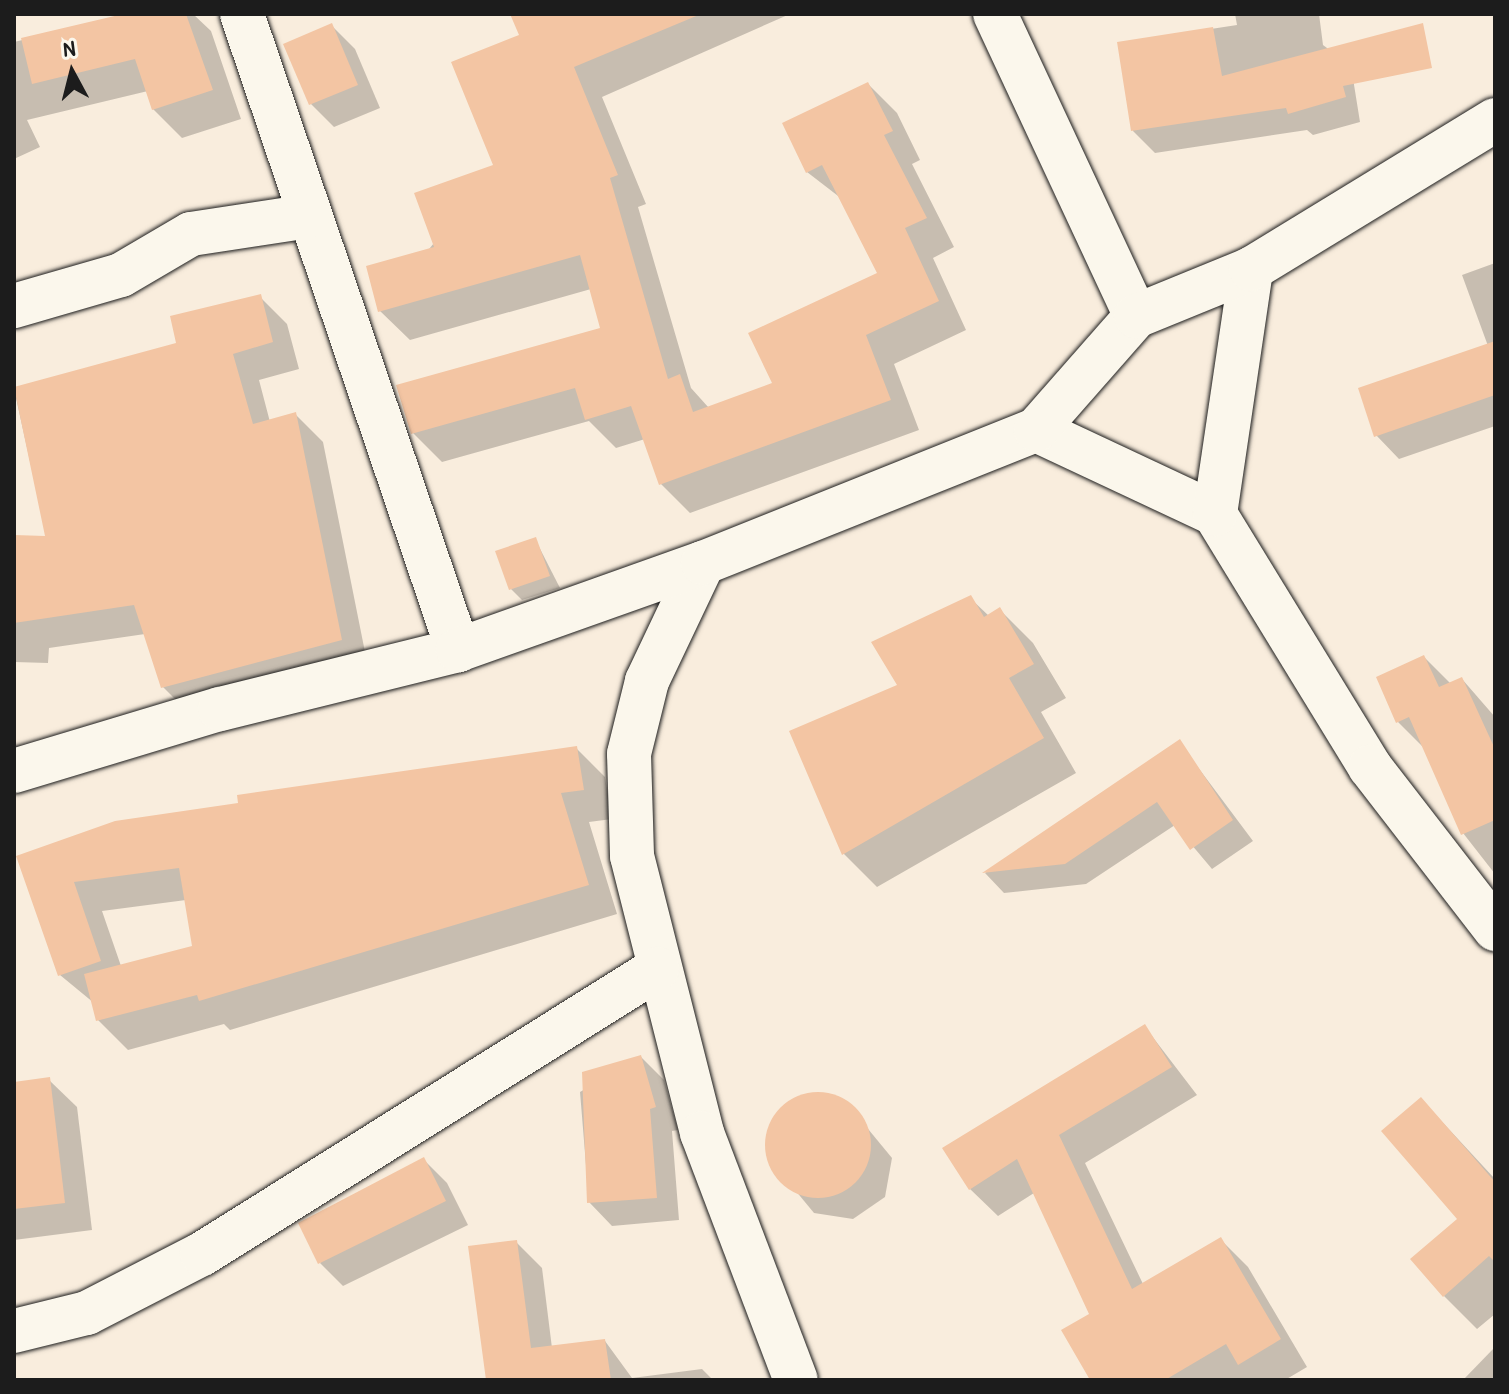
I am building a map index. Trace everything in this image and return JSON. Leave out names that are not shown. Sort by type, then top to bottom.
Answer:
[{"type":"street","points":[[242,14],[308,216],[458,650]]},
{"type":"street","points":[[995,14],[1136,316]]},
{"type":"street","points":[[14,771],[220,709],[458,650],[703,563],[1036,430],[1136,316],[1251,269],[1495,120]]},
{"type":"street","points":[[14,306],[121,275],[191,234],[308,216]]},
{"type":"street","points":[[1215,514],[1251,269]]},
{"type":"street","points":[[1036,430],[1215,514],[1370,767],[1495,929]]},
{"type":"street","points":[[703,563],[647,681],[629,754],[632,856],[657,969],[702,1133],[796,1380]]},
{"type":"street","points":[[14,1331],[87,1313],[202,1254],[657,969]]},
{"type":"building","points":[[123,14],[186,14],[213,90],[152,110],[135,59],[32,84],[21,38]]},
{"type":"building","points":[[510,14],[701,14],[574,67],[618,175],[610,178],[668,379],[680,374],[693,412],[772,383],[748,333],[877,273],[822,165],[806,173],[782,123],[868,82],[893,131],[884,135],[927,218],[905,228],[939,301],[866,335],[891,400],[659,485],[631,406],[585,420],[575,388],[411,434],[396,385],[600,328],[580,255],[378,312],[366,266],[434,247],[414,193],[493,165],[451,62],[519,35]]},
{"type":"building","points":[[332,23],[358,85],[309,105],[283,44]]},
{"type":"building","points":[[1423,23],[1432,68],[1343,86],[1346,97],[1288,114],[1286,108],[1131,131],[1117,42],[1213,27],[1222,76]]},
{"type":"building","points":[[261,294],[273,342],[233,354],[253,424],[296,412],[342,640],[161,688],[134,605],[14,623],[14,535],[45,536],[14,387],[176,343],[170,316]]},
{"type":"building","points":[[1495,341],[1495,395],[1374,437],[1358,388]]},
{"type":"building","points":[[536,537],[550,576],[509,590],[495,551]]},
{"type":"building","points":[[971,595],[984,617],[1000,607],[1034,664],[1009,678],[1044,738],[842,855],[789,731],[897,685],[871,642]]},
{"type":"building","points":[[1424,655],[1439,687],[1462,677],[1495,749],[1495,820],[1461,835],[1409,717],[1396,723],[1376,677]]},
{"type":"building","points":[[1180,739],[1233,820],[1190,850],[1157,802],[1065,864],[982,873]]},
{"type":"building","points":[[577,746],[584,790],[561,793],[589,885],[199,1001],[197,995],[96,1021],[84,974],[192,946],[179,868],[74,882],[101,961],[58,976],[16,856],[115,821],[238,803],[237,795]]},
{"type":"building","points":[[1145,1024],[1172,1067],[1059,1135],[1132,1289],[1221,1237],[1281,1339],[1238,1365],[1226,1344],[1165,1380],[1090,1380],[1061,1330],[1089,1314],[1017,1159],[969,1190],[942,1148]]},
{"type":"building","points":[[641,1055],[656,1107],[650,1109],[657,1198],[587,1203],[582,1072]]},
{"type":"building","points":[[50,1077],[65,1203],[14,1209],[14,1082]]},
{"type":"building","points":[[818,1092],[838,1096],[856,1107],[867,1125],[871,1145],[867,1165],[856,1183],[838,1194],[818,1198],[798,1194],[780,1183],[769,1165],[765,1145],[769,1125],[780,1107],[798,1096]]},
{"type":"building","points":[[1421,1097],[1495,1182],[1495,1262],[1489,1256],[1443,1297],[1410,1259],[1457,1219],[1381,1131]]},
{"type":"building","points":[[424,1157],[446,1201],[318,1264],[298,1223]]},
{"type":"building","points":[[517,1240],[531,1348],[605,1339],[611,1380],[486,1380],[468,1246]]}]
